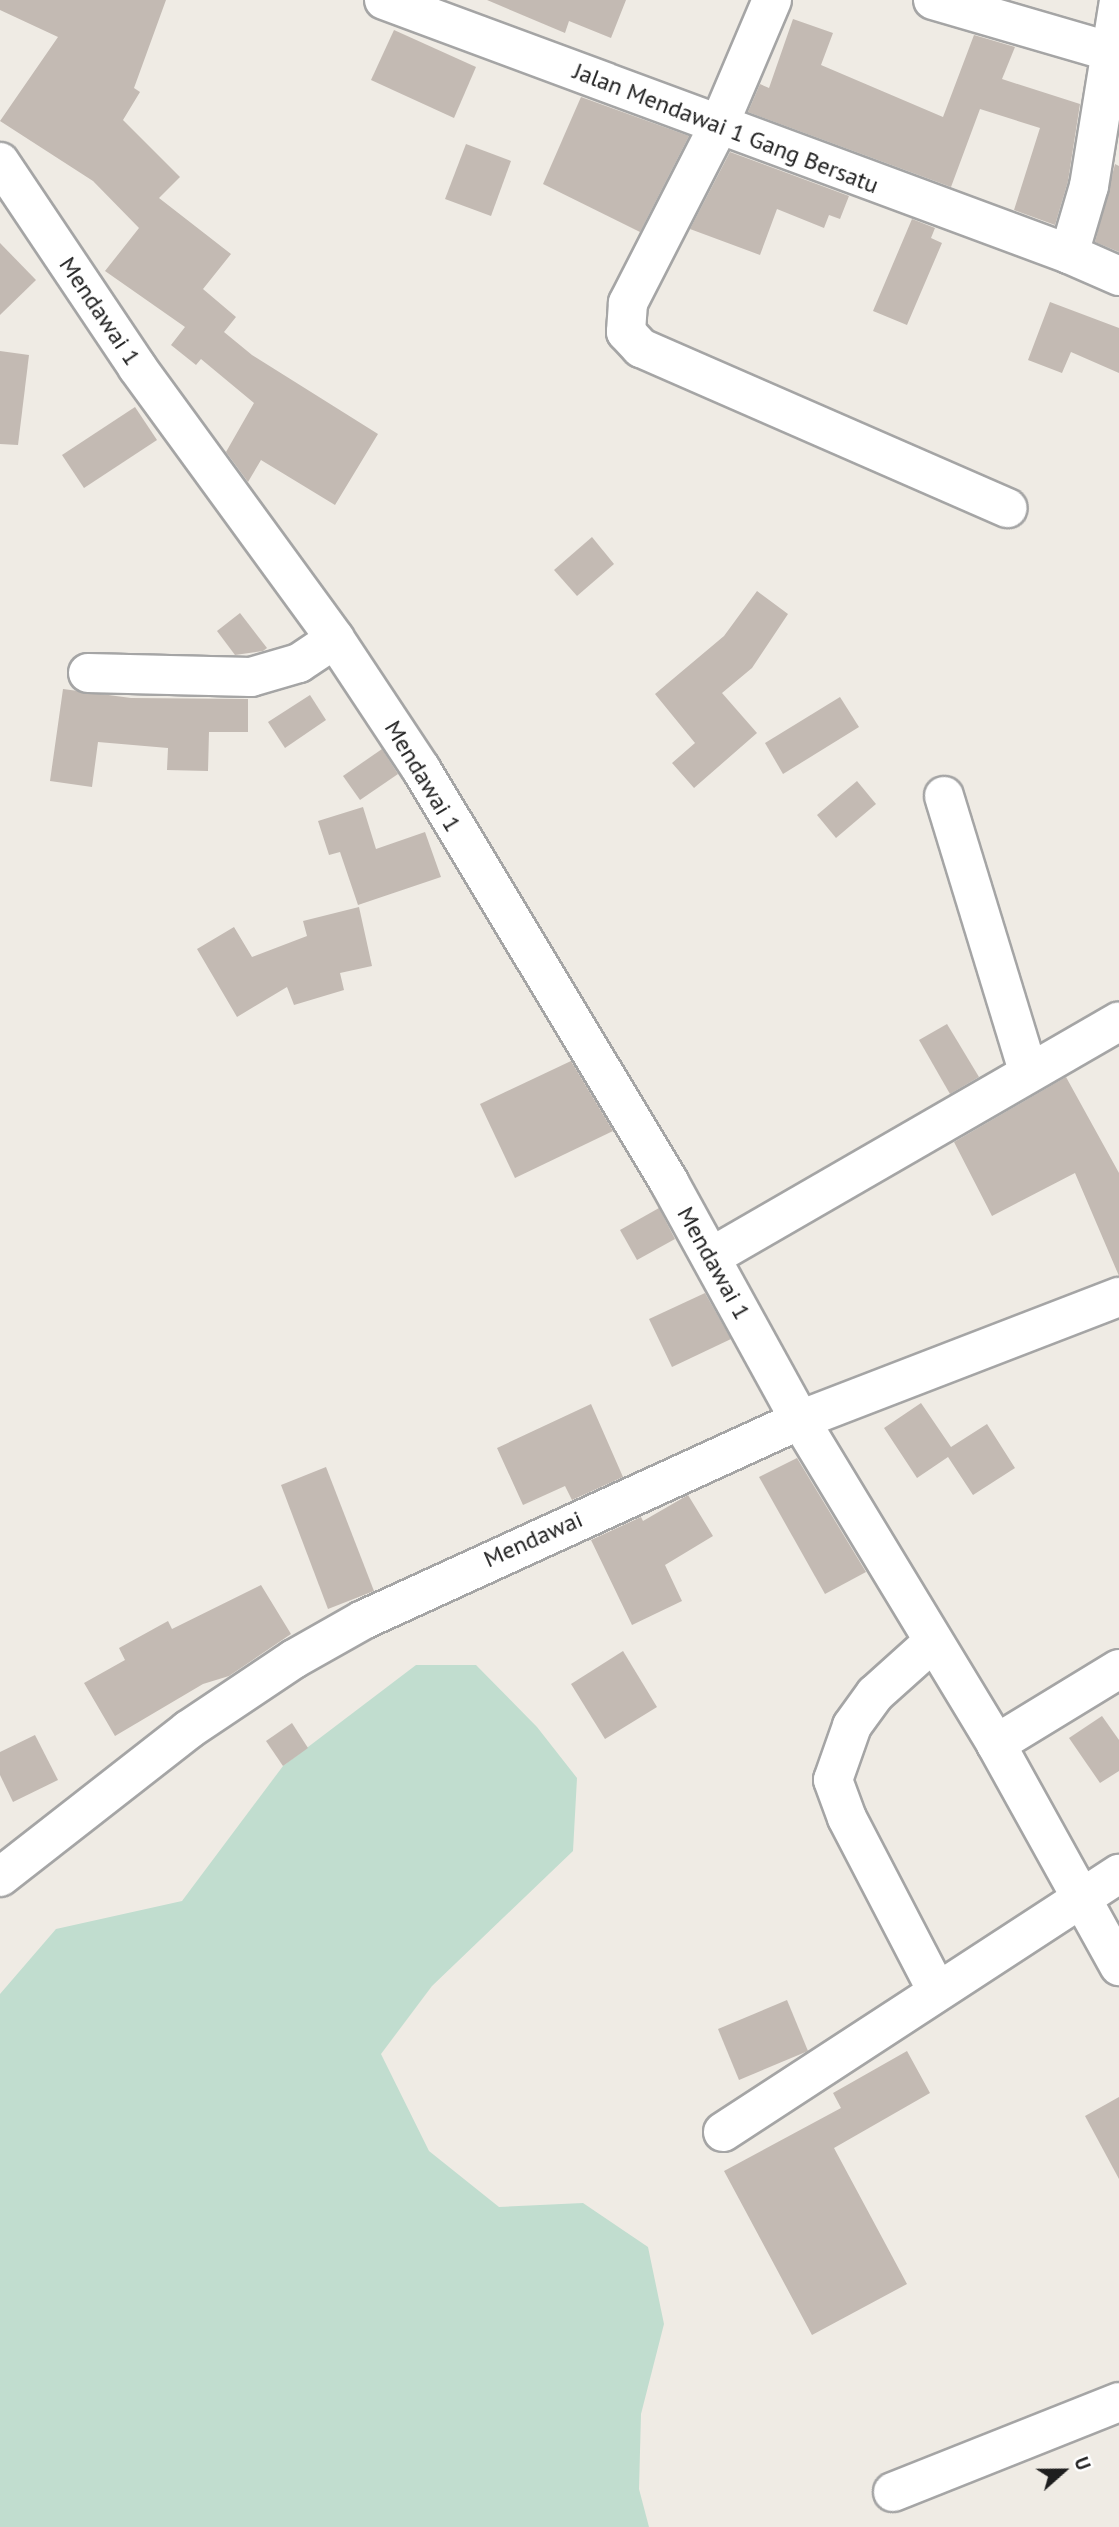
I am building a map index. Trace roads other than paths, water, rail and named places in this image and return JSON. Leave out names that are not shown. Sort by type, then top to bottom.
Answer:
[{"type":"street","name":"Jalan Mendawai 1 Gang Bersatu","points":[[384,0],[718,127],[1069,254],[1119,276]]},
{"type":"street","points":[[772,0],[718,127],[628,303],[624,323],[631,340],[1008,509]]},
{"type":"street","points":[[933,0],[1112,52]]},
{"type":"street","points":[[1069,254],[1089,186],[1119,0]]},
{"type":"street","name":"Mendawai 1","points":[[0,162],[137,367],[335,639],[421,769],[711,1257],[800,1420],[996,1744],[1119,1966]]},
{"type":"street","points":[[88,673],[251,677],[299,663],[335,639]]},
{"type":"street","points":[[944,796],[1028,1070]]},
{"type":"street","points":[[711,1257],[1028,1070],[1119,1021]]},
{"type":"street","name":"Mendawai","points":[[0,1877],[188,1730],[336,1634],[485,1560],[800,1420],[1119,1297]]},
{"type":"street","points":[[933,1642],[867,1705],[852,1726],[833,1780],[847,1818],[937,1991]]},
{"type":"street","points":[[996,1744],[1119,1669]]},
{"type":"street","points":[[723,2132],[1082,1895],[1119,1874]]},
{"type":"street","points":[[893,2492],[1119,2402]]}]
